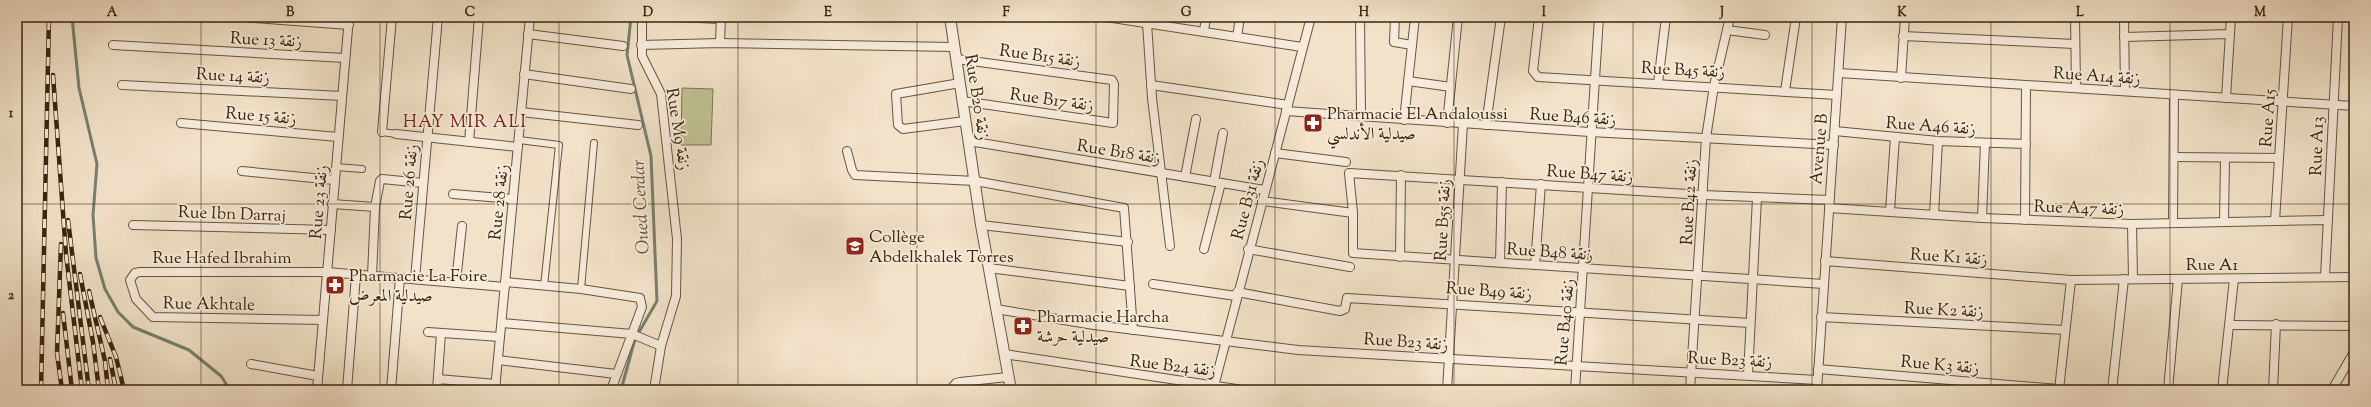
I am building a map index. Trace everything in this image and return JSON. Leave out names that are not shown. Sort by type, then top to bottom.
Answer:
[{"type":"street","points":[[241,17],[349,21]]},
{"type":"street","points":[[392,17],[382,132],[427,136],[468,142],[559,145],[544,286]]},
{"type":"street","name":"Rue 26 زنقة","points":[[415,279],[438,17]]},
{"type":"street","points":[[468,142],[479,17]]},
{"type":"street","name":"Rue 28 زنقة","points":[[496,387],[530,17]]},
{"type":"street","name":"Rue M9 زنقة","points":[[642,17],[641,45],[644,65],[658,85],[661,94],[677,239],[676,296],[661,346],[654,390]]},
{"type":"street","points":[[678,17],[720,18],[720,43]]},
{"type":"street","name":"Rue B20 زنقة","points":[[950,17],[981,225],[1011,390]]},
{"type":"street","points":[[1106,17],[1302,47]]},
{"type":"street","points":[[1204,32],[1206,17]]},
{"type":"street","points":[[1237,37],[1240,17]]},
{"type":"street","name":"Rue B31 زنقة","points":[[1214,387],[1248,249],[1275,153],[1310,17]]},
{"type":"street","points":[[1360,17],[1361,117]]},
{"type":"street","points":[[1395,17],[1394,42],[1412,46]]},
{"type":"street","points":[[1404,120],[1415,17]]},
{"type":"street","points":[[1447,123],[1458,17]]},
{"type":"street","points":[[1486,125],[1501,17]]},
{"type":"street","name":"Rue B45 زنقة","points":[[1539,17],[1534,68],[1534,74],[1538,77],[1714,86],[1837,95]]},
{"type":"street","name":"Rue B40 زنقة","points":[[1575,390],[1584,268],[1590,132],[1599,17]]},
{"type":"street","points":[[1658,83],[1666,17]]},
{"type":"street","name":"Rue B42 زنقة","points":[[1690,390],[1699,275],[1706,138],[1714,86],[1730,17]]},
{"type":"street","points":[[1785,91],[1796,17]]},
{"type":"street","name":"Avenue B","points":[[1816,390],[1842,17]]},
{"type":"street","points":[[1901,78],[1905,17]]},
{"type":"street","points":[[2075,17],[2076,88]]},
{"type":"street","points":[[2124,17],[2125,91]]},
{"type":"street","points":[[2226,98],[2231,17]]},
{"type":"street","name":"Rue A15","points":[[2275,221],[2288,17]]},
{"type":"street","name":"Rue A13","points":[[2325,277],[2338,17]]},
{"type":"street","name":"Rue 23 زنقة","points":[[317,390],[334,180],[349,21]]},
{"type":"street","points":[[1147,23],[1151,86],[1160,173],[1170,246]]},
{"type":"street","points":[[1727,30],[1765,35]]},
{"type":"street","points":[[528,34],[623,46]]},
{"type":"street","points":[[2124,36],[2230,34]]},
{"type":"street","points":[[1903,36],[2075,44]]},
{"type":"street","points":[[641,45],[720,43],[954,47]]},
{"type":"street","name":"Rue 13 زنقة","points":[[113,45],[345,58]]},
{"type":"street","name":"Rue B15 زنقة","points":[[957,59],[1112,80],[1114,86],[1113,123]]},
{"type":"street","points":[[524,74],[631,89]]},
{"type":"street","name":"Rue A14 زنقة","points":[[1839,74],[2354,106]]},
{"type":"street","points":[[1408,82],[1451,87]]},
{"type":"street","points":[[960,83],[896,94],[898,125],[903,128],[965,121]]},
{"type":"street","name":"Rue 14 زنقة","points":[[122,85],[342,96]]},
{"type":"street","points":[[2025,220],[2026,85]]},
{"type":"street","name":"Rue B46 زنقة","points":[[1151,86],[1287,108],[1361,117],[1590,132],[1834,145]]},
{"type":"street","points":[[2173,222],[2174,95]]},
{"type":"street","name":"Rue B17 زنقة","points":[[962,101],[1113,123]]},
{"type":"street","points":[[521,112],[638,125]]},
{"type":"street","points":[[1185,177],[1196,119]]},
{"type":"street","name":"Rue 15 زنقة","points":[[181,123],[338,137]]},
{"type":"street","name":"Rue B55 زنقة","points":[[1447,390],[1458,179],[1463,124]]},
{"type":"street","name":"Rue A46 زنقة","points":[[1835,132],[1938,141],[2026,144]]},
{"type":"street","points":[[1204,249],[1218,182],[1223,133]]},
{"type":"street","points":[[1890,211],[1895,138]]},
{"type":"street","name":"Rue B18 زنقة","points":[[969,141],[1264,190]]},
{"type":"street","points":[[1934,215],[1938,141]]},
{"type":"street","points":[[581,289],[594,143]]},
{"type":"street","points":[[1982,218],[1985,143]]},
{"type":"street","points":[[847,151],[852,170],[855,174],[975,181],[1122,207],[1126,211],[1133,330]]},
{"type":"street","points":[[1275,153],[1346,162]]},
{"type":"street","points":[[2174,157],[2279,158]]},
{"type":"street","points":[[2224,222],[2225,158]]},
{"type":"street","points":[[336,167],[362,169]]},
{"type":"street","points":[[242,171],[334,180]]},
{"type":"street","name":"Rue B47 زنقة","points":[[1349,173],[1588,187],[1829,204]]},
{"type":"street","name":"Rue B48 زنقة","points":[[1349,173],[1353,213],[1353,253],[1753,278],[1824,284]]},
{"type":"street","points":[[1400,257],[1401,175]]},
{"type":"street","points":[[372,276],[375,207],[380,181],[382,179],[423,182]]},
{"type":"street","points":[[1500,262],[1502,182]]},
{"type":"street","points":[[1535,265],[1541,184]]},
{"type":"street","points":[[453,194],[513,199]]},
{"type":"street","points":[[1748,375],[1757,198]]},
{"type":"street","points":[[1262,201],[1353,213]]},
{"type":"street","points":[[332,204],[375,207]]},
{"type":"street","name":"Rue A47 زنقة","points":[[1829,204],[1934,215],[2132,224],[2328,220]]},
{"type":"street","points":[[2112,390],[2128,279],[2132,224]]},
{"type":"street","name":"Rue Ibn Darraj","points":[[133,225],[330,230]]},
{"type":"street","points":[[981,225],[1128,242]]},
{"type":"street","points":[[456,282],[462,226]]},
{"type":"street","points":[[1248,249],[1350,267]]},
{"type":"street","name":"Rue K1 زنقة","points":[[1825,261],[2071,280]]},
{"type":"street","points":[[989,268],[1130,286]]},
{"type":"street","name":"Rue Hafed Ibrahim","points":[[140,272],[327,272],[456,282],[581,289],[640,298],[642,305],[633,334]]},
{"type":"street","name":"Rue Akhtale","points":[[140,272],[135,274],[130,280],[131,287],[136,299],[153,316],[323,320]]},
{"type":"street","points":[[347,390],[356,275]]},
{"type":"street","name":"Rue A1","points":[[2071,280],[2325,277],[2354,278]]},
{"type":"street","points":[[391,390],[400,278]]},
{"type":"street","points":[[2168,390],[2178,279]]},
{"type":"street","points":[[2222,390],[2231,325],[2234,279]]},
{"type":"street","points":[[2059,389],[2071,280]]},
{"type":"street","points":[[1153,284],[1237,294]]},
{"type":"street","name":"Rue B49 زنقة","points":[[1237,294],[1340,311],[1345,309],[1347,298],[1581,311],[1750,323]]},
{"type":"street","name":"Rue B23 زنقة","points":[[996,309],[1133,330],[1226,340],[1298,350],[1817,380]]},
{"type":"street","name":"Rue K2 زنقة","points":[[1821,317],[2065,330]]},
{"type":"street","points":[[502,323],[633,334],[661,346]]},
{"type":"street","points":[[2231,325],[2276,324],[2354,326]]},
{"type":"street","points":[[2273,390],[2276,324]]},
{"type":"street","points":[[428,332],[500,337]]},
{"type":"street","points":[[437,390],[441,333]]},
{"type":"street","points":[[611,390],[633,334]]},
{"type":"street","points":[[2332,390],[2354,352]]},
{"type":"street","name":"Rue B24 زنقة","points":[[1004,354],[1117,373],[1243,390]]},
{"type":"street","points":[[498,360],[616,374]]},
{"type":"street","points":[[251,364],[318,376]]},
{"type":"street","name":"Rue K3 زنقة","points":[[1818,369],[2059,389]]},
{"type":"street","points":[[950,390],[956,383],[960,382],[1008,377]]},
{"type":"street","points":[[438,379],[496,387]]},
{"type":"green space","points":[[682,88],[713,89],[711,145],[681,145]]},
{"type":"waterway","points":[[72,17],[79,88],[97,164],[93,215],[96,258],[105,289],[118,312],[133,327],[189,350],[221,376],[230,390]]},
{"type":"waterway","name":"Oued Cerdar","points":[[621,390],[635,339],[657,301],[651,156],[627,55],[631,17]]},
{"type":"railway","points":[[41,390],[49,17]]},
{"type":"railway","points":[[53,75],[66,254],[82,390]]},
{"type":"railway","points":[[68,220],[89,390]]},
{"type":"railway","points":[[61,244],[57,353],[62,390]]},
{"type":"railway","points":[[80,274],[93,342],[99,390]]},
{"type":"railway","points":[[89,291],[105,361],[108,390]]},
{"type":"railway","points":[[63,313],[72,390]]},
{"type":"railway","points":[[100,317],[116,357],[124,390]]},
{"type":"railway","points":[[110,359],[116,390]]},
{"type":"place","name":"Pharmacie El Andaloussi صيدلية الأندلسي","points":[[1313,123]]},
{"type":"place","name":"Collège Abdelkhalek Torres","points":[[855,246]]},
{"type":"place","name":"Pharmacie La Foire صيدلية المعرض","points":[[335,285]]},
{"type":"place","name":"Pharmacie Harcha صيدلية حرشة","points":[[1023,326]]},
{"type":"district","name":"HAY MIR ALI","points":[[465,121]]}]
